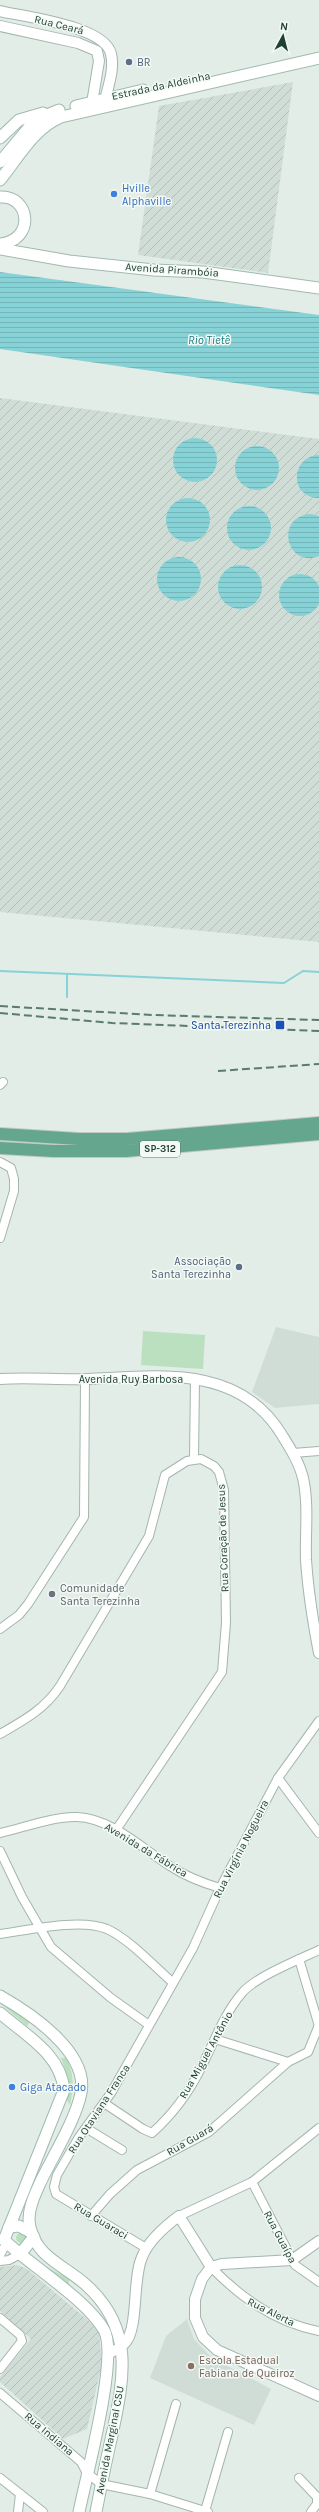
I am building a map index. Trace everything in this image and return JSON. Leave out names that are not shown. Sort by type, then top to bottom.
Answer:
[{"type":"main road","name":"Estrada da Aldeinha","points":[[104,103],[319,51]]},
{"type":"main road","name":"Estrada da Aldeinha","points":[[0,162],[14,144],[37,120],[55,111],[104,103],[319,58]]},
{"type":"main road","name":"Estrada da Aldeinha","points":[[0,180],[23,151],[51,121],[92,105]]},
{"type":"main road","points":[[0,138],[19,120],[55,111]]},
{"type":"main road","points":[[0,197],[8,198],[18,203],[25,216],[25,223],[21,236],[8,243],[0,244]]},
{"type":"main road","points":[[0,249],[25,254]]},
{"type":"main road","points":[[0,255],[25,254]]},
{"type":"main road","name":"Avenida Pirambóia","points":[[25,254],[93,264],[215,273],[319,288]]},
{"type":"main road","name":"SP-312","points":[[0,1134],[113,1140],[319,1123]]},
{"type":"main road","name":"SP-312","points":[[0,1148],[53,1151],[126,1151],[319,1134]]},
{"type":"main road","name":"Avenida Marginal CSU","points":[[0,1996],[23,2009],[46,2029],[69,2053],[81,2077],[81,2093],[31,2207],[29,2220],[33,2235],[41,2250],[48,2258],[78,2277],[98,2297],[109,2312],[122,2347],[122,2387],[94,2478],[79,2512]]},
{"type":"main road","points":[[0,2013],[47,2052]]},
{"type":"main road","points":[[4,2240],[64,2090],[57,2065],[32,2032],[38,2025],[46,2029]]},
{"type":"main road","points":[[9,2227],[19,2226],[33,2235],[20,2254]]},
{"type":"main road","name":"Avenida Marginal CSU","points":[[4,2240],[80,2304],[99,2322],[105,2330],[110,2353],[94,2478],[96,2512]]},
{"type":"street","points":[[3,26],[5,12]]},
{"type":"street","name":"Rua Ceará","points":[[5,12],[78,28],[103,40],[111,53],[112,62],[104,103]]},
{"type":"street","name":"Rua Ceará","points":[[3,26],[78,43],[97,51],[99,61],[92,105]]},
{"type":"street","points":[[0,1162],[11,1168],[14,1184],[0,1238]]},
{"type":"street","name":"Avenida Ruy Barbosa","points":[[0,1378],[85,1379],[165,1377],[195,1379],[235,1390],[256,1403],[272,1418],[293,1453],[303,1479],[308,1526],[307,1568],[319,1653]]},
{"type":"street","points":[[0,1629],[19,1615],[28,1604],[84,1517],[85,1379]]},
{"type":"street","points":[[0,1734],[33,1714],[50,1700],[149,1536],[165,1475],[180,1464],[194,1459],[195,1379]]},
{"type":"street","points":[[293,1453],[319,1451]]},
{"type":"street","name":"Rua Coração de Jesus","points":[[116,1830],[222,1672],[226,1623],[224,1490],[219,1472],[214,1466],[194,1459]]},
{"type":"street","name":"Rua Virgínia Nogueira","points":[[172,1982],[193,1948],[220,1888],[278,1778],[319,1721]]},
{"type":"street","points":[[278,1778],[319,1833]]},
{"type":"street","name":"Avenida da Fábrica","points":[[0,1833],[76,1817],[94,1820],[116,1830],[171,1867],[202,1882],[220,1888]]},
{"type":"street","points":[[0,1851],[22,1897],[51,1947],[111,1998],[149,2025]]},
{"type":"street","points":[[0,1934],[82,1926],[107,1929],[122,1939],[172,1982]]},
{"type":"street","points":[[319,1950],[299,1959],[319,2026]]},
{"type":"street","name":"Rua Miguel Antônio","points":[[104,2103],[143,2129],[152,2133],[174,2111],[186,2095],[215,2039],[242,1993],[253,1984],[299,1959]]},
{"type":"street","name":"Rua Otaviana Franca","points":[[56,2194],[54,2181],[79,2137],[104,2103],[172,1982]]},
{"type":"street","name":"Rua Guará","points":[[91,2216],[116,2188],[137,2170],[208,2132],[288,2062],[308,2052],[319,2026]]},
{"type":"street","points":[[215,2039],[288,2062]]},
{"type":"street","points":[[86,2128],[122,2150]]},
{"type":"street","points":[[110,2353],[122,2347],[130,2336],[138,2270],[146,2248],[166,2226],[179,2216],[252,2182],[319,2128]]},
{"type":"street","points":[[66,2130],[79,2137]]},
{"type":"street","name":"Rua Guaípa","points":[[252,2182],[292,2260],[299,2270],[319,2282]]},
{"type":"street","name":"Rua Guaraci","points":[[56,2194],[146,2248]]},
{"type":"street","points":[[179,2216],[211,2267]]},
{"type":"street","points":[[0,2254],[4,2240]]},
{"type":"street","points":[[319,2241],[292,2260],[222,2264],[211,2267],[202,2279],[195,2299],[195,2318],[203,2337],[217,2350],[319,2396]]},
{"type":"street","points":[[0,2261],[9,2260],[20,2254]]},
{"type":"street","name":"Rua Alerta","points":[[211,2267],[234,2291],[251,2304],[285,2320],[319,2331]]},
{"type":"street","points":[[0,2318],[20,2335],[22,2341],[0,2369]]},
{"type":"street","name":"Rua Indiana","points":[[0,2393],[81,2462],[94,2478]]},
{"type":"street","points":[[150,2494],[176,2404]]},
{"type":"street","points":[[94,2478],[206,2511],[228,2432]]},
{"type":"street","points":[[0,2478],[43,2512]]},
{"type":"street","points":[[299,2478],[317,2497],[313,2511]]},
{"type":"street","points":[[18,2512],[20,2494]]},
{"type":"shaded area","points":[[293,82],[268,273],[138,255],[159,106]]},
{"type":"shaded area","points":[[0,398],[319,439],[319,942],[0,912]]},
{"type":"shaded area","points":[[276,1327],[319,1337],[319,1404],[275,1408],[252,1392]]},
{"type":"shaded area","points":[[17,2265],[27,2269],[89,2321],[99,2333],[102,2364],[87,2429],[63,2439],[0,2382],[0,2377],[31,2339],[0,2311],[0,2267]]},
{"type":"shaded area","name":"Escola Estadual Fabiana de Queiroz","points":[[187,2319],[194,2339],[212,2358],[271,2389],[254,2425],[150,2378],[166,2336]]},
{"type":"green space","points":[[143,1331],[205,1335],[203,1369],[141,1365]]},
{"type":"green space","points":[[0,1999],[31,2020],[27,2026],[0,2003]]},
{"type":"green space","points":[[61,2058],[67,2058],[71,2070],[73,2087],[70,2105],[66,2099],[69,2081]]},
{"type":"green space","points":[[21,2233],[26,2238],[21,2243],[16,2238]]},
{"type":"green space","points":[[45,2266],[69,2279],[69,2284],[84,2301]]},
{"type":"water","name":"Rio Tietê","points":[[0,272],[319,315],[319,395],[0,349]]},
{"type":"water","points":[[195,438],[207,442],[213,448],[217,460],[213,472],[207,478],[195,482],[183,478],[177,472],[173,460],[177,448],[183,442]]},
{"type":"water","points":[[257,446],[269,450],[275,456],[279,468],[275,480],[269,486],[257,490],[245,486],[239,480],[235,468],[239,456],[245,450]]},
{"type":"water","points":[[319,455],[319,498],[309,496],[302,491],[298,485],[297,477],[298,469],[303,462],[309,457]]},
{"type":"water","points":[[188,498],[200,502],[206,508],[210,520],[206,532],[200,538],[188,542],[176,538],[170,532],[166,520],[170,508],[176,502]]},
{"type":"water","points":[[249,506],[261,510],[267,516],[271,528],[267,540],[261,546],[249,550],[237,546],[231,540],[227,528],[231,516],[237,510]]},
{"type":"water","points":[[311,514],[319,516],[319,556],[308,558],[299,555],[292,549],[289,541],[289,532],[292,523],[299,517]]},
{"type":"water","points":[[179,557],[191,561],[197,567],[201,579],[197,591],[191,597],[179,601],[167,597],[161,591],[157,579],[161,567],[167,561]]},
{"type":"water","points":[[240,565],[252,569],[258,575],[262,587],[258,599],[252,605],[240,609],[228,605],[222,599],[218,587],[222,575],[228,569]]},
{"type":"water","points":[[296,574],[304,574],[312,577],[318,583],[321,595],[318,607],[312,613],[304,616],[296,616],[288,613],[282,607],[279,599],[279,591],[282,583],[288,577]]},
{"type":"waterway","points":[[0,971],[284,983],[303,971],[319,972]]},
{"type":"waterway","points":[[67,974],[67,997]]},
{"type":"railway","points":[[0,1006],[153,1015],[319,1020]]},
{"type":"railway","points":[[0,1013],[112,1023],[319,1031]]},
{"type":"railway","points":[[218,1071],[319,1064]]},
{"type":"place","name":"BR","points":[[129,62]]},
{"type":"place","name":"Hville Alphaville","points":[[114,194]]},
{"type":"place","name":"Santa Terezinha","points":[[280,1025]]},
{"type":"place","name":"Associação Santa Terezinha","points":[[239,1267]]},
{"type":"place","name":"Comunidade Santa Terezinha","points":[[52,1594]]},
{"type":"place","name":"Giga Atacado","points":[[12,2087]]},
{"type":"place","name":"Escola Estadual Fabiana de Queiroz","points":[[191,2366]]}]
